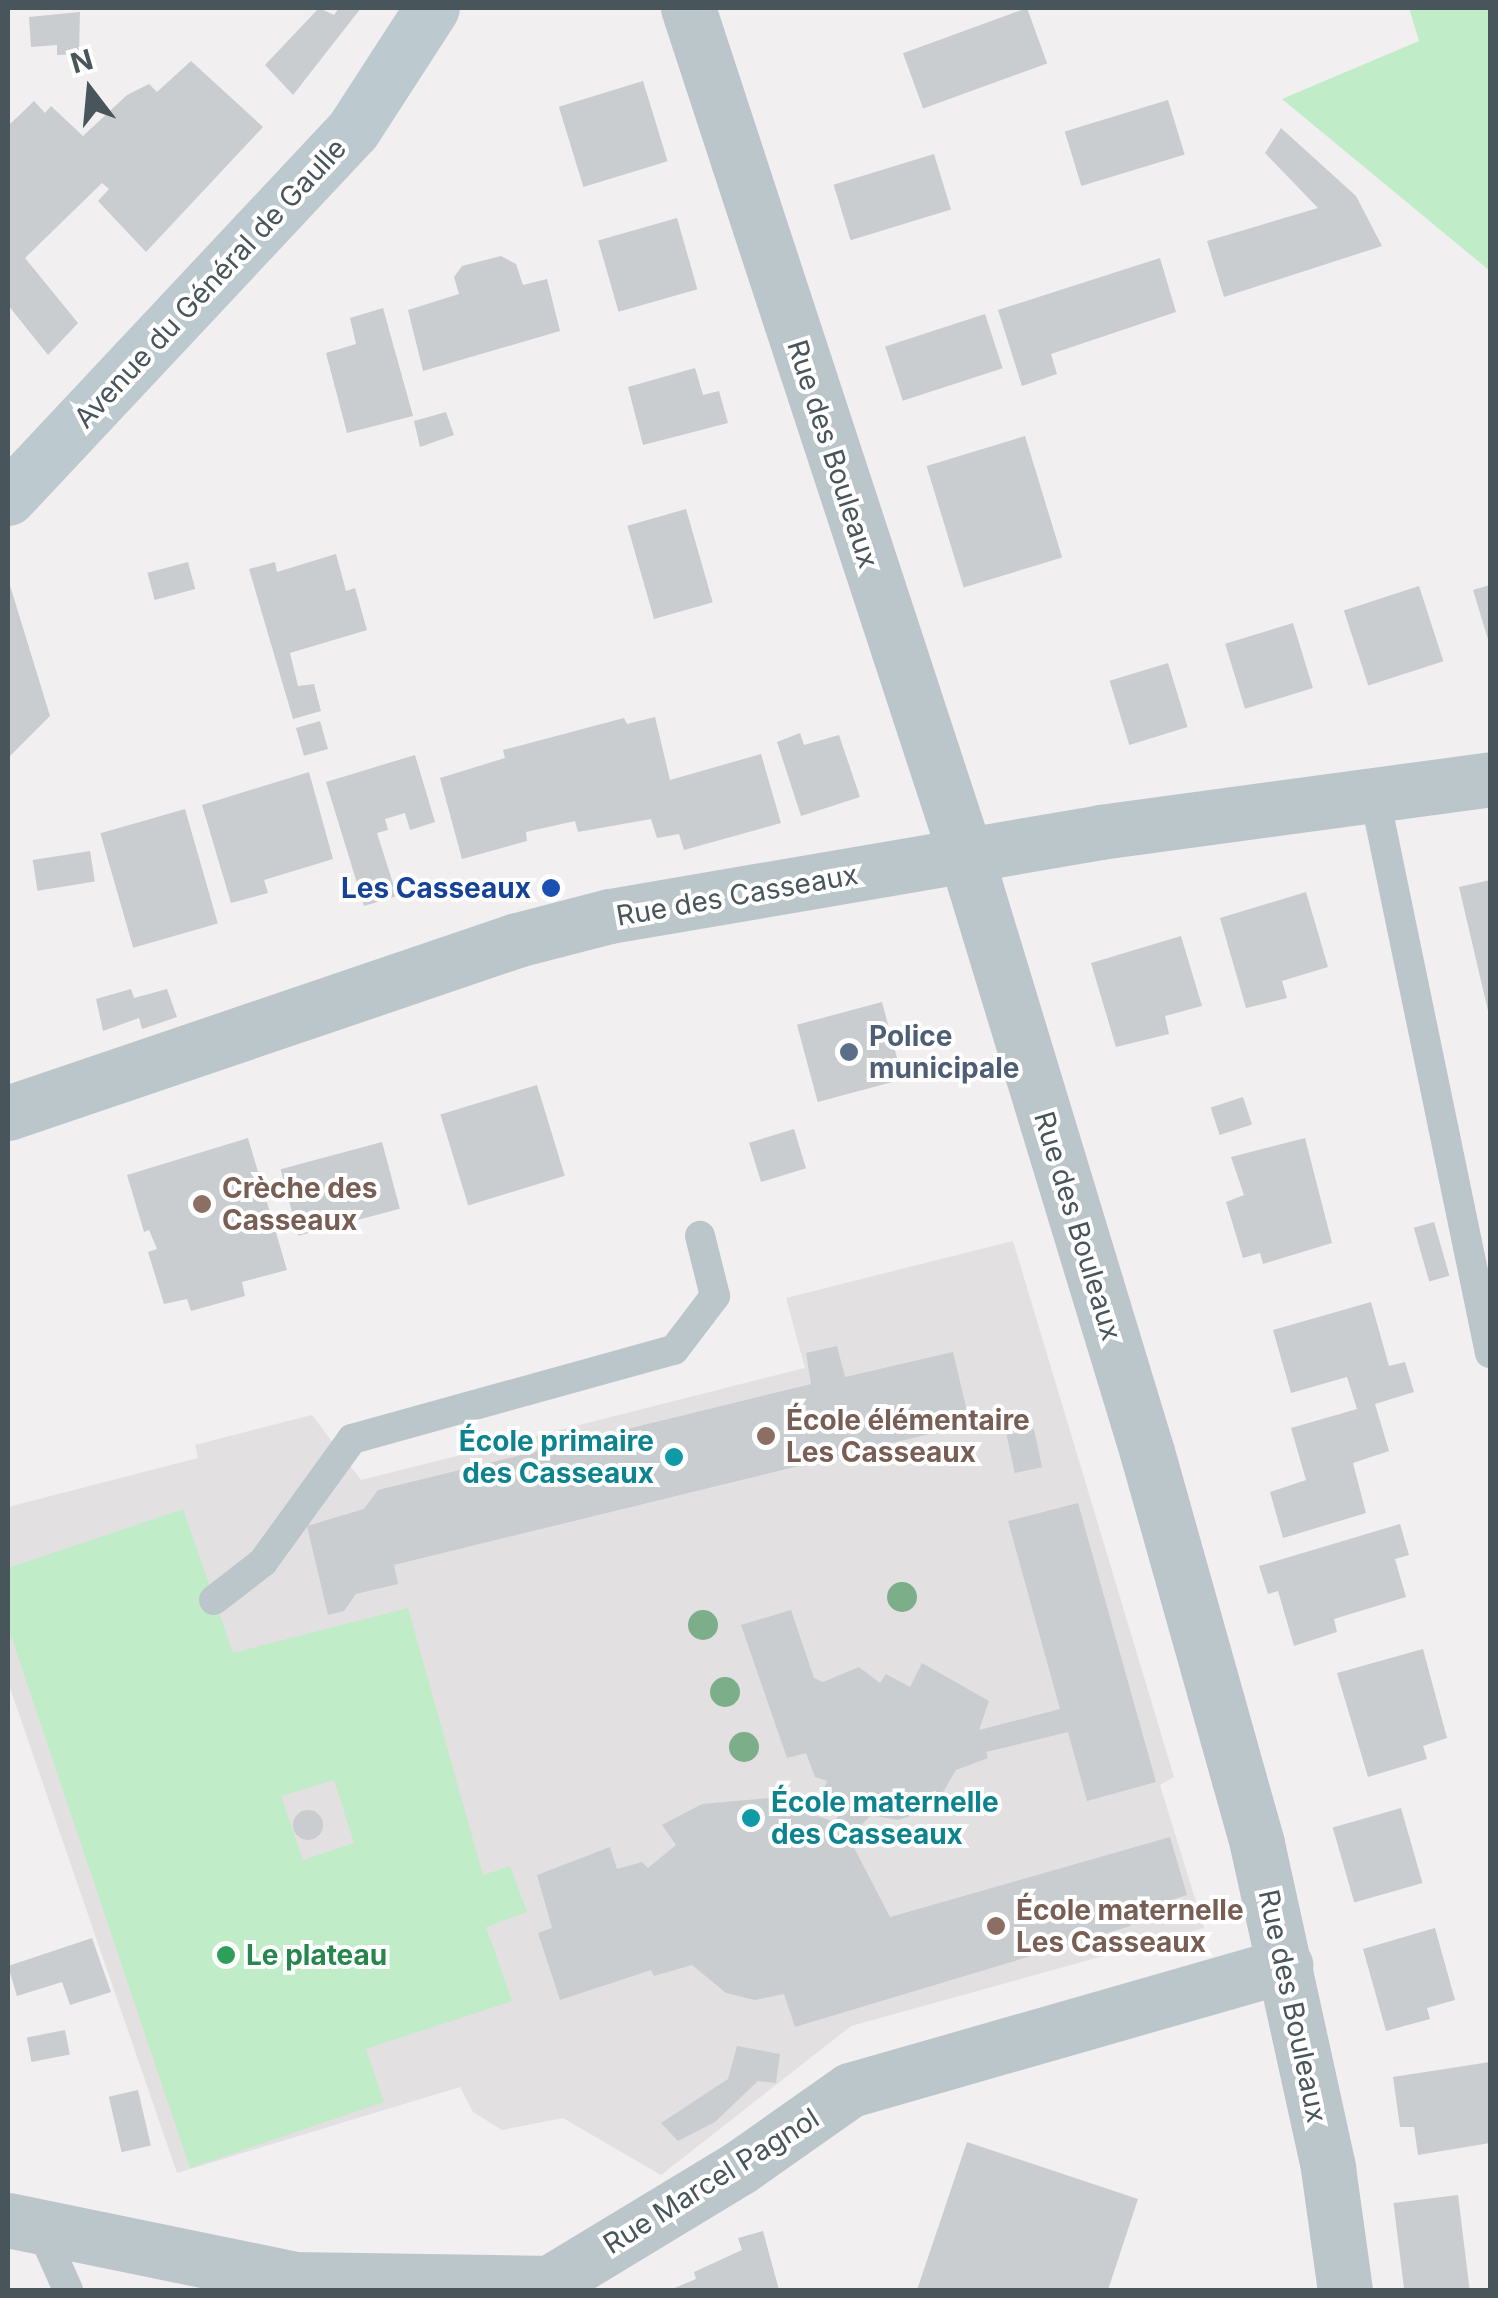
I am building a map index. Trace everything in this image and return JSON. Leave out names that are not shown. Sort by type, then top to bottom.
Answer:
[{"type":"main road","name":"Avenue du Général de Gaulle","points":[[8,498],[353,130],[432,8]]},
{"type":"street","name":"Rue des Bouleaux","points":[[688,8],[966,856],[1147,1452],[1285,1965],[1328,2168],[1345,2290]]},
{"type":"street","name":"Rue des Casseaux","points":[[8,1113],[546,932],[966,856],[1374,792],[1490,779]]},
{"type":"street","name":"Rue Marcel Pagnol","points":[[24,2223],[295,2280],[551,2287],[739,2168],[850,2090],[1285,1965]]},
{"type":"lane","points":[[1374,792],[1490,1353]]},
{"type":"lane","points":[[214,1600],[263,1562],[352,1439],[674,1350],[716,1296],[700,1236]]},
{"type":"lane","points":[[24,2223],[68,2290]]},
{"type":"shaded area","points":[[1013,1241],[1174,1777],[1160,1785],[1204,1928],[851,2026],[661,2175],[563,2118],[502,2130],[473,2112],[460,2087],[177,2173],[8,1682],[8,1507],[198,1458],[195,1445],[312,1415],[361,1480],[805,1368],[786,1298]]},
{"type":"green space","points":[[1409,8],[1490,8],[1490,271],[1282,99],[1419,41]]},
{"type":"green space","points":[[183,1509],[233,1653],[408,1608],[483,1875],[510,1866],[527,1912],[486,1927],[512,2001],[366,2049],[384,2102],[190,2168],[8,1627],[8,1568]],"holes":[[[334,1780],[354,1843],[303,1860],[281,1796]]]},
{"type":"building","points":[[319,8],[334,15],[339,8],[361,8],[293,95],[265,65]]},
{"type":"building","points":[[1027,8],[1047,63],[923,109],[903,53]]},
{"type":"building","points":[[80,12],[79,54],[57,55],[57,45],[31,47],[29,17]]},
{"type":"building","points":[[191,61],[263,127],[146,252],[98,201],[109,189],[102,183],[25,258],[78,323],[48,355],[8,305],[8,126],[34,101],[45,113],[51,106],[83,136],[127,95],[149,84],[157,92]]},
{"type":"building","points":[[643,81],[668,161],[583,187],[559,107]]},
{"type":"building","points":[[1168,100],[1185,155],[1081,186],[1065,132]]},
{"type":"building","points":[[1281,128],[1356,196],[1382,246],[1224,297],[1207,241],[1318,208],[1265,153]]},
{"type":"building","points":[[934,154],[951,209],[851,240],[834,185]]},
{"type":"building","points":[[677,218],[697,289],[619,312],[598,241]]},
{"type":"building","points":[[501,256],[516,264],[523,285],[547,279],[560,331],[423,371],[408,310],[459,294],[454,277],[462,266]]},
{"type":"building","points":[[1160,258],[1176,312],[1051,354],[1057,374],[1022,386],[998,310]]},
{"type":"building","points":[[383,308],[413,416],[347,433],[326,353],[356,344],[350,318]]},
{"type":"building","points":[[985,314],[1003,368],[903,401],[885,346]]},
{"type":"building","points":[[695,368],[703,395],[719,391],[728,423],[643,445],[628,387]]},
{"type":"building","points":[[446,412],[454,435],[420,447],[414,421]]},
{"type":"building","points":[[1025,436],[1062,557],[964,588],[927,466]]},
{"type":"building","points":[[686,509],[713,602],[654,619],[627,526]]},
{"type":"building","points":[[336,554],[346,591],[355,588],[367,630],[290,653],[298,686],[314,684],[321,711],[293,719],[249,569],[275,562],[277,572]]},
{"type":"building","points":[[188,562],[195,589],[155,600],[147,573]]},
{"type":"building","points":[[8,579],[50,716],[8,758]]},
{"type":"building","points":[[1490,585],[1490,646],[1473,590]]},
{"type":"building","points":[[1419,586],[1443,661],[1368,686],[1344,610]]},
{"type":"building","points":[[1293,623],[1313,688],[1245,709],[1225,644]]},
{"type":"building","points":[[1168,663],[1188,727],[1129,745],[1110,681]]},
{"type":"building","points":[[655,717],[670,780],[761,754],[781,823],[684,850],[679,834],[657,838],[651,819],[578,832],[575,821],[526,832],[527,841],[462,859],[440,778],[505,758],[503,750],[624,718],[627,724]]},
{"type":"building","points":[[320,721],[328,749],[304,756],[296,728]]},
{"type":"building","points":[[800,733],[804,745],[839,735],[860,797],[801,816],[777,742]]},
{"type":"building","points":[[415,755],[435,822],[410,830],[405,813],[385,819],[388,830],[377,833],[397,896],[364,906],[326,782]]},
{"type":"building","points":[[309,772],[333,859],[264,880],[268,893],[231,903],[202,805]]},
{"type":"building","points":[[185,809],[218,923],[133,948],[100,833]]},
{"type":"building","points":[[90,851],[95,882],[38,891],[33,860]]},
{"type":"building","points":[[1490,880],[1490,1015],[1489,1015],[1459,887]]},
{"type":"building","points":[[1306,892],[1328,967],[1282,981],[1287,998],[1246,1008],[1220,918]]},
{"type":"building","points":[[1181,936],[1202,1006],[1165,1016],[1169,1034],[1116,1047],[1091,963]]},
{"type":"building","points":[[131,989],[134,998],[167,989],[177,1017],[142,1029],[139,1018],[103,1031],[96,999]]},
{"type":"building","name":"Police municipale","points":[[882,1002],[903,1079],[818,1102],[797,1025]]},
{"type":"building","points":[[537,1085],[565,1176],[468,1205],[440,1115]]},
{"type":"building","points":[[1243,1097],[1252,1125],[1220,1135],[1211,1108]]},
{"type":"building","points":[[794,1129],[806,1168],[761,1182],[749,1143]]},
{"type":"building","name":"Crèche des Casseaux","points":[[248,1138],[287,1270],[242,1282],[245,1296],[191,1311],[187,1299],[164,1304],[148,1252],[157,1249],[149,1230],[144,1232],[127,1175]]},
{"type":"building","points":[[1305,1138],[1332,1243],[1263,1264],[1260,1253],[1243,1258],[1226,1202],[1244,1195],[1231,1157]]},
{"type":"building","points":[[382,1142],[400,1209],[298,1236],[281,1169]]},
{"type":"building","points":[[1434,1222],[1449,1276],[1429,1282],[1414,1228]]},
{"type":"building","points":[[1371,1302],[1389,1366],[1405,1362],[1414,1392],[1375,1404],[1389,1451],[1353,1463],[1366,1513],[1283,1538],[1270,1492],[1306,1480],[1291,1428],[1357,1409],[1347,1377],[1291,1393],[1273,1330]]},
{"type":"building","name":"École primaire des Casseaux","points":[[837,1346],[845,1377],[953,1352],[970,1424],[394,1565],[398,1584],[356,1594],[344,1611],[328,1615],[307,1526],[364,1509],[378,1490],[811,1384],[806,1353]]},
{"type":"building","points":[[1034,1429],[1042,1467],[1015,1473],[1007,1435]]},
{"type":"building","name":"École maternelle des Casseaux","points":[[1078,1503],[1156,1782],[1087,1801],[1068,1732],[986,1752],[988,1758],[956,1770],[939,1799],[920,1813],[898,1820],[871,1815],[849,1838],[890,1917],[1170,1837],[1187,1895],[1128,1914],[1131,1926],[795,2027],[784,1994],[755,2000],[726,1993],[692,1965],[654,1976],[651,1970],[560,2000],[538,1933],[552,1928],[537,1875],[610,1847],[617,1869],[642,1862],[648,1868],[676,1845],[662,1825],[702,1804],[771,1798],[834,1822],[848,1802],[824,1789],[827,1781],[815,1777],[806,1753],[787,1758],[741,1625],[791,1610],[814,1678],[823,1682],[859,1667],[880,1683],[886,1674],[910,1687],[922,1663],[989,1701],[979,1730],[1060,1709],[1008,1521]]},
{"type":"building","points":[[1400,1524],[1409,1555],[1395,1559],[1406,1597],[1334,1619],[1337,1632],[1294,1646],[1278,1591],[1268,1594],[1259,1566]]},
{"type":"building","points":[[1423,1649],[1447,1738],[1423,1746],[1427,1759],[1368,1777],[1337,1673]]},
{"type":"building","points":[[1401,1808],[1422,1883],[1354,1903],[1333,1828]]},
{"type":"building","points":[[308,1810],[319,1814],[323,1825],[319,1836],[308,1840],[297,1836],[293,1825],[297,1814]]},
{"type":"building","points":[[1435,1928],[1455,2000],[1427,2008],[1430,2019],[1386,2031],[1363,1949]]},
{"type":"building","points":[[92,1938],[111,1992],[70,2005],[62,1982],[17,1996],[8,1966]]},
{"type":"building","points":[[65,2030],[70,2055],[31,2062],[27,2037]]},
{"type":"building","points":[[737,2046],[780,2054],[776,2083],[758,2081],[715,2122],[678,2141],[661,2123],[728,2079]]},
{"type":"building","points":[[1490,2062],[1490,2143],[1418,2155],[1414,2127],[1400,2127],[1393,2077]]},
{"type":"building","points":[[138,2090],[151,2146],[122,2152],[109,2097]]},
{"type":"building","points":[[967,2142],[1138,2199],[1108,2290],[917,2290]]},
{"type":"building","points":[[1458,2195],[1470,2290],[1404,2290],[1393,2203]]},
{"type":"building","points":[[763,2231],[779,2290],[670,2290],[696,2279],[694,2272],[742,2250],[738,2238]]},
{"type":"place","name":"Les Casseaux","points":[[551,888]]},
{"type":"place","name":"Police municipale","points":[[849,1052]]},
{"type":"place","name":"Crèche des Casseaux","points":[[202,1204]]},
{"type":"place","name":"École élémentaire Les Casseaux","points":[[766,1436]]},
{"type":"place","name":"École primaire des Casseaux","points":[[674,1457]]},
{"type":"place","name":"École maternelle des Casseaux","points":[[751,1818]]},
{"type":"place","name":"École maternelle Les Casseaux","points":[[996,1926]]},
{"type":"place","name":"Le plateau","points":[[226,1955]]}]
